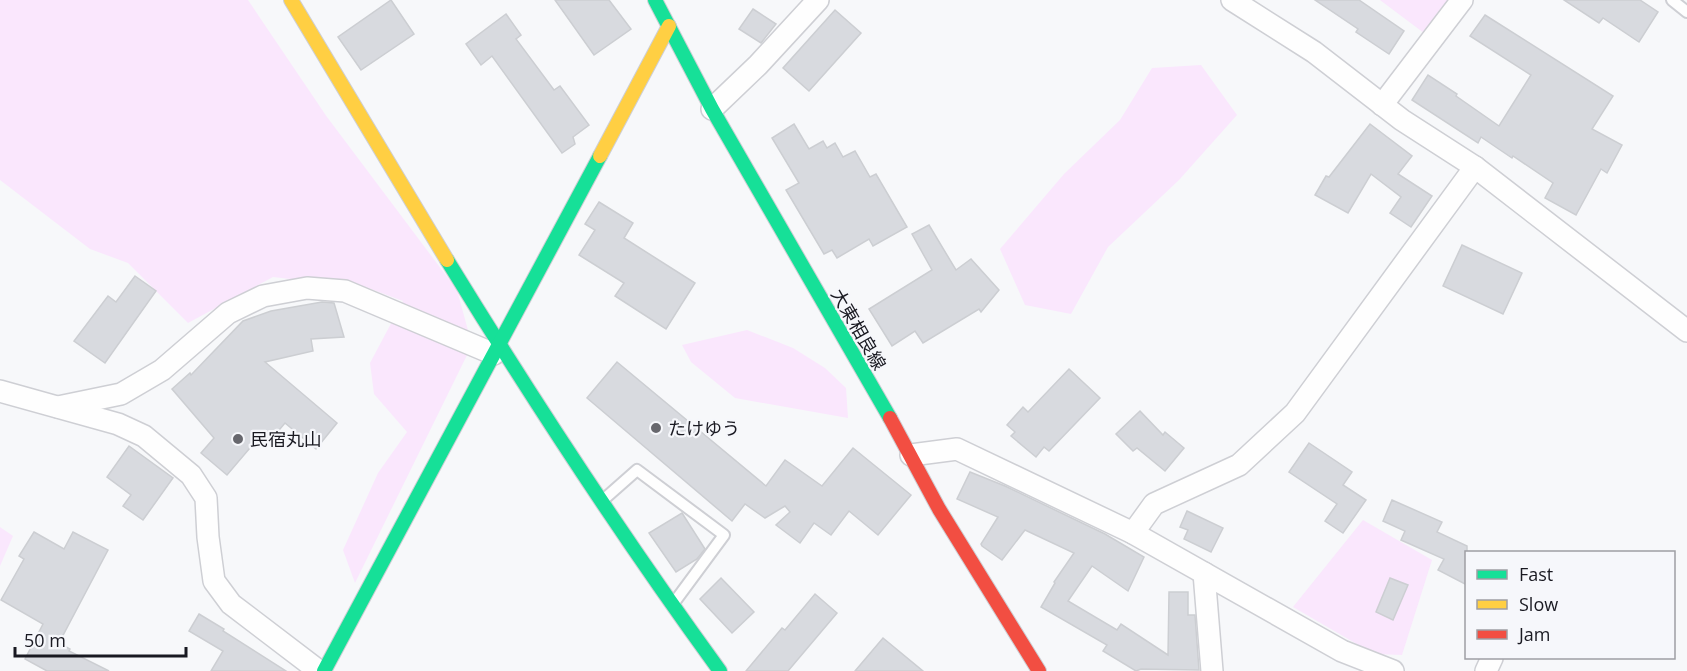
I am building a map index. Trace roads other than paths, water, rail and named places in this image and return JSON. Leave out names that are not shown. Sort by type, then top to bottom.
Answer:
[{"type":"street","points":[[291,0],[497,349],[671,607],[720,671]]},
{"type":"street","name":"大東相良線","points":[[655,0],[712,109],[911,455],[939,509],[1039,671]]},
{"type":"street","points":[[712,109],[758,65],[818,0]]},
{"type":"street","points":[[1233,0],[1243,9],[1314,52],[1382,105],[1475,167],[1687,331]]},
{"type":"street","points":[[1382,105],[1462,0]]},
{"type":"street","points":[[324,671],[669,26]]},
{"type":"street","points":[[1133,533],[1154,504],[1239,465],[1295,413],[1475,167]]},
{"type":"street","points":[[58,407],[121,393],[162,370],[228,313],[263,296],[307,288],[345,291],[497,349]]},
{"type":"street","points":[[0,391],[118,424],[144,436],[191,476],[206,498],[214,581],[231,604],[319,671]]},
{"type":"street","points":[[911,455],[957,449],[1133,533],[1342,651],[1393,671]]},
{"type":"street","points":[[1204,573],[1212,671]]},
{"type":"lane","points":[[1672,0],[1687,12]]},
{"type":"lane","points":[[600,502],[637,470],[724,535],[671,607]]},
{"type":"place","name":"たけゆう","points":[[656,428]]},
{"type":"place","name":"民宿丸山","points":[[238,439]]}]
